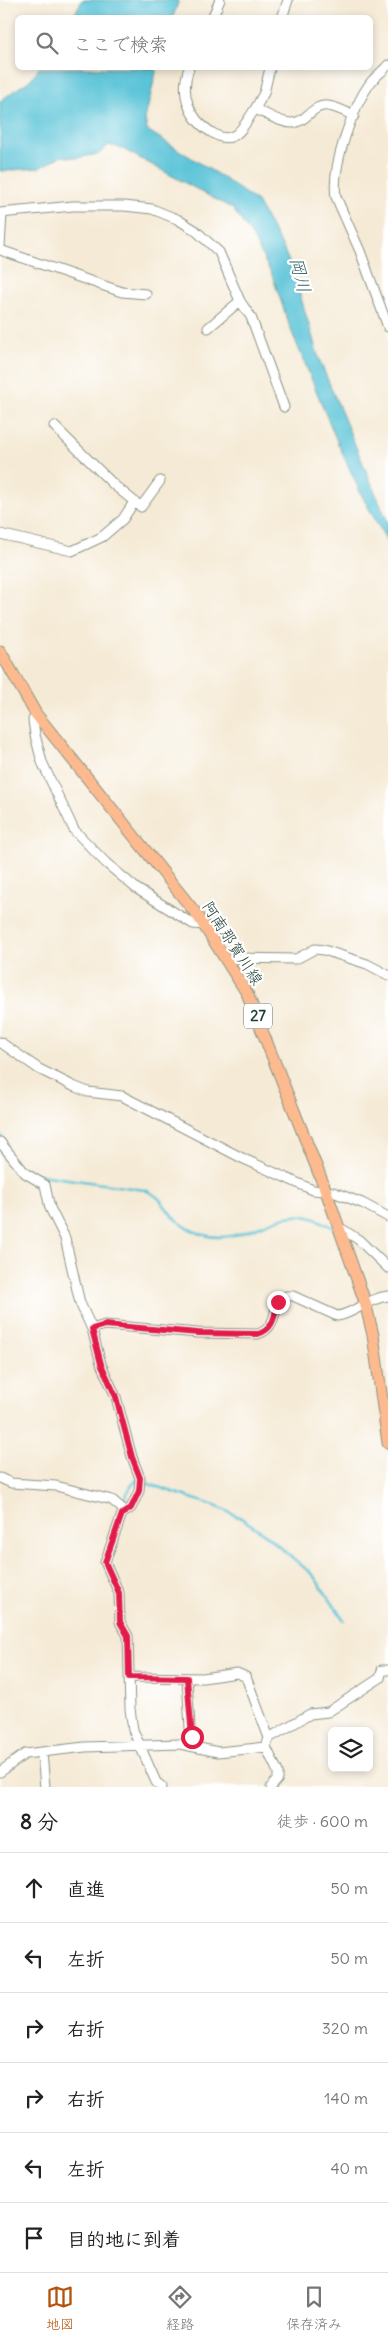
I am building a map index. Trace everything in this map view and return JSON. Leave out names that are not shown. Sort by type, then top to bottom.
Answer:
[{"type":"main road","name":"阿南那賀川線","points":[[0,651],[36,714],[204,925],[228,960],[256,1011],[326,1191],[365,1302],[373,1336],[388,1443]]},
{"type":"street","points":[[213,15],[220,0]]},
{"type":"street","points":[[283,15],[288,0]]},
{"type":"street","points":[[388,65],[371,83],[354,116],[341,149],[336,195],[360,251],[388,327]]},
{"type":"street","points":[[188,70],[186,77],[188,107],[196,121],[221,137],[232,137],[238,133],[264,93],[270,70]]},
{"type":"street","points":[[255,109],[291,123],[299,122],[314,109],[322,106],[329,106],[354,116]]},
{"type":"street","points":[[146,294],[122,292],[0,248],[1,213],[73,206],[124,206],[152,209],[183,223],[219,252],[240,301],[251,317],[284,406]]},
{"type":"street","points":[[208,328],[240,301]]},
{"type":"street","points":[[54,426],[141,507],[160,482]]},
{"type":"street","points":[[0,534],[72,551],[102,537],[123,519],[134,502]]},
{"type":"street","points":[[36,714],[33,720],[42,762],[74,830],[106,863],[137,889],[193,924],[204,925]]},
{"type":"street","points":[[228,960],[236,958],[296,959],[315,949],[324,950],[367,964],[388,975]]},
{"type":"street","points":[[0,1042],[39,1068],[73,1086],[88,1092],[122,1096],[244,1159],[313,1190],[326,1191],[362,1203],[388,1217]]},
{"type":"street","points":[[0,1142],[25,1173],[45,1185],[50,1208],[65,1238],[80,1303],[92,1329],[101,1364],[116,1397],[132,1457],[140,1478],[139,1491],[131,1508],[125,1511],[106,1555],[105,1562],[119,1593],[120,1622],[128,1636],[130,1709],[138,1745],[156,1782],[162,1787]]},
{"type":"street","points":[[339,1227],[359,1240],[388,1268]]},
{"type":"street","points":[[92,1329],[105,1325],[198,1333],[258,1334],[267,1331],[272,1326],[278,1302],[281,1297],[286,1295],[293,1296],[337,1316],[343,1316],[365,1302],[388,1296]]},
{"type":"street","points":[[0,1478],[11,1483],[56,1486],[112,1500],[125,1511]]},
{"type":"street","points":[[0,1772],[25,1754],[115,1745],[191,1745],[218,1752],[267,1743],[310,1714],[328,1712],[380,1678],[382,1670],[388,1670]]},
{"type":"street","points":[[129,1677],[187,1678],[237,1673],[246,1677],[278,1772],[278,1779],[271,1787]]},
{"type":"street","points":[[187,1678],[191,1745]]},
{"type":"street","points":[[42,1753],[45,1787]]},
{"type":"water","points":[[82,0],[179,0],[174,15],[74,15]]},
{"type":"water","points":[[38,70],[157,70],[145,119],[147,130],[225,179],[257,202],[283,248],[293,271],[319,359],[388,523],[388,543],[362,496],[339,446],[291,330],[272,275],[252,236],[233,209],[121,148],[109,145],[99,154],[76,158],[61,156],[39,168],[0,171],[0,101],[30,80]]},
{"type":"waterway","points":[[0,1135],[7,1144]]},
{"type":"waterway","points":[[25,1168],[33,1173],[47,1176],[145,1190],[156,1196],[180,1223],[201,1234],[216,1237],[231,1236],[270,1222],[296,1216],[309,1217],[334,1228]]},
{"type":"waterway","points":[[123,1501],[131,1486],[137,1480],[218,1507],[241,1518],[262,1532],[313,1575],[344,1620]]},
{"type":"route","points":[[192,1737],[187,1678],[129,1677],[128,1636],[120,1622],[119,1593],[105,1562],[122,1514],[131,1508],[139,1491],[140,1478],[132,1457],[116,1397],[101,1364],[92,1329],[105,1325],[198,1333],[258,1334],[267,1331],[272,1326],[278,1302]]},
{"type":"water label","name":"岡川","points":[[300,275]]}]
